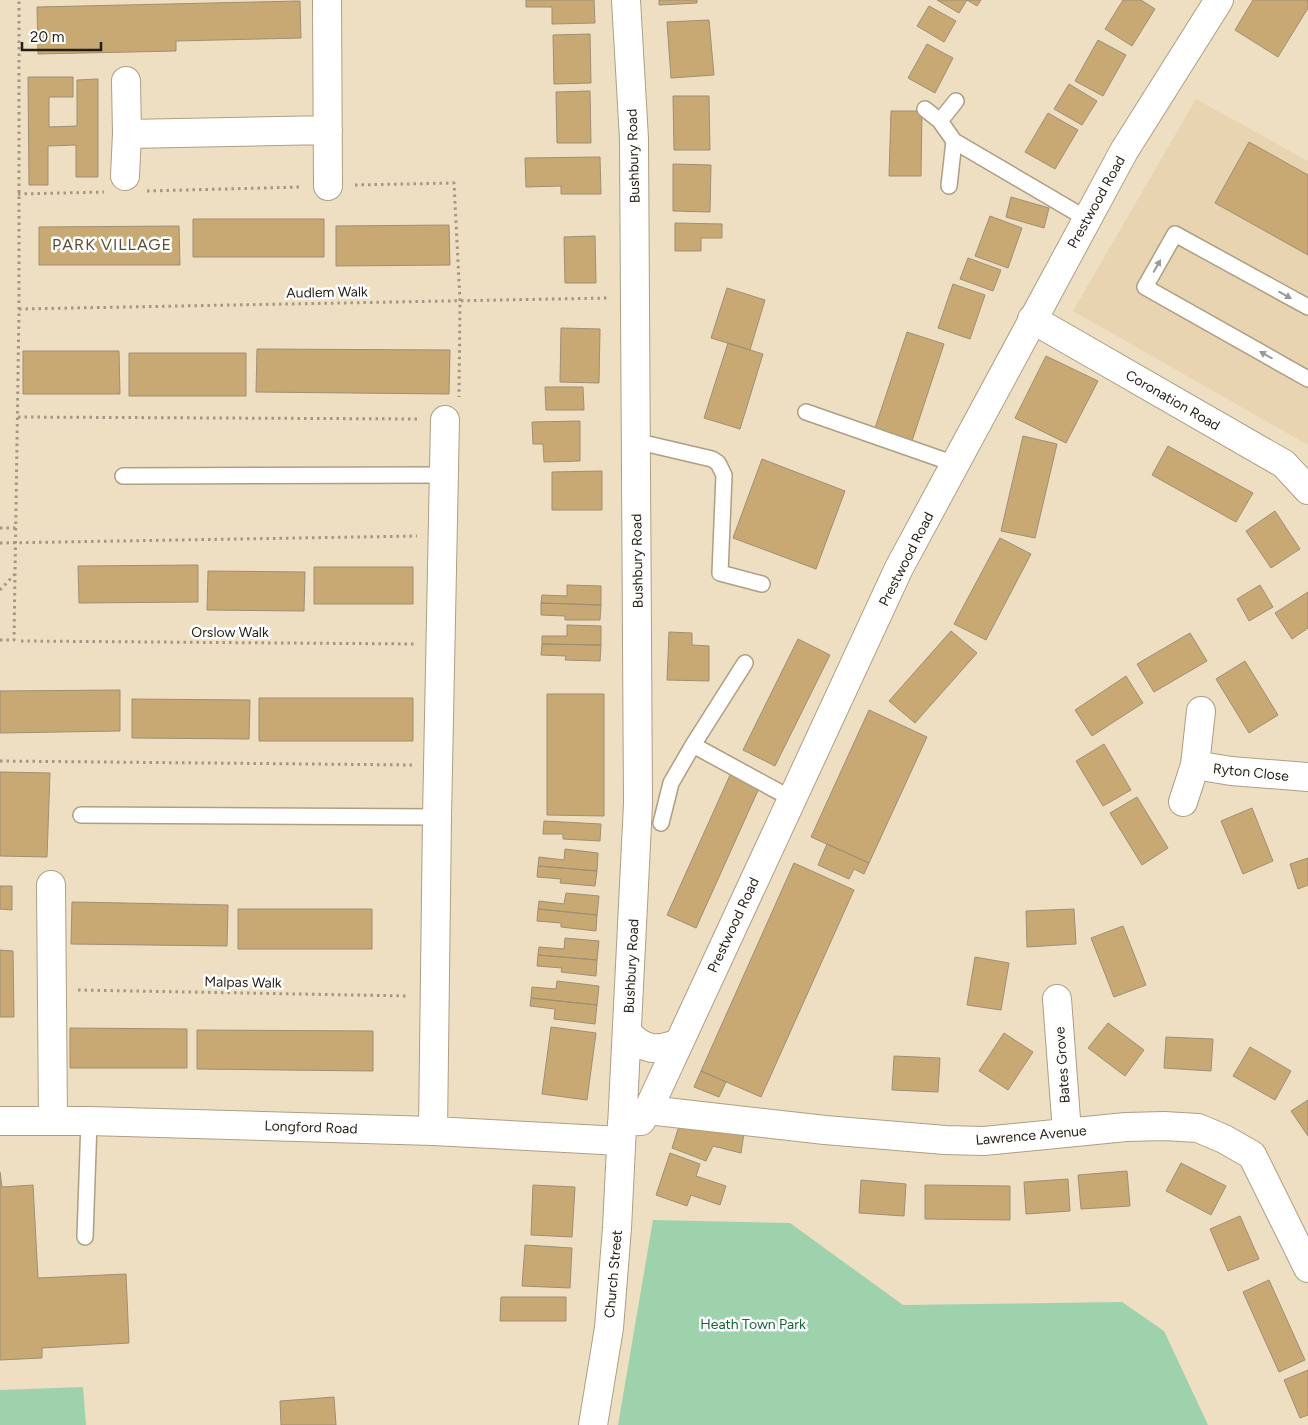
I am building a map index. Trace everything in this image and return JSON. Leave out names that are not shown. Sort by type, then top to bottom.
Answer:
[{"type":"street","points":[[327,0],[328,186]]},
{"type":"street","name":"Bushbury Road","points":[[622,1131],[638,804],[634,139],[626,0]]},
{"type":"street","name":"Prestwood Road","points":[[648,1110],[899,568],[1124,151],[1216,1]]},
{"type":"street","points":[[124,186],[127,134],[126,80]]},
{"type":"street","points":[[127,134],[328,130]]},
{"type":"street","name":"Coronation Road","points":[[1032,319],[1284,464],[1308,490]]},
{"type":"street","points":[[433,1131],[444,420]]},
{"type":"street","name":"Ryton Close","points":[[1183,802],[1194,766],[1201,711]]},
{"type":"street","name":"Ryton Close","points":[[1194,766],[1308,777]]},
{"type":"street","points":[[51,885],[53,1120]]},
{"type":"street","name":"Bates Grove","points":[[1057,999],[1067,1132]]},
{"type":"street","points":[[628,1033],[637,1043],[647,1047],[658,1049],[678,1043]]},
{"type":"street","points":[[622,1131],[641,1122],[648,1110]]},
{"type":"street","name":"Lawrence Avenue","points":[[648,1110],[825,1130],[945,1140],[984,1141],[1126,1127],[1164,1126],[1198,1128],[1224,1139],[1252,1155],[1308,1268]]},
{"type":"street","name":"Longford Road","points":[[0,1121],[53,1120],[433,1131],[622,1131]]},
{"type":"street","name":"Church Street","points":[[593,1425],[609,1328],[622,1131]]},
{"type":"lane","points":[[940,122],[956,101]]},
{"type":"lane","points":[[925,109],[940,122],[954,141],[1087,219]]},
{"type":"lane","points":[[949,186],[954,141]]},
{"type":"lane","points":[[1308,307],[1175,234],[1145,287],[1308,379]]},
{"type":"lane","points":[[806,412],[955,464]]},
{"type":"lane","points":[[635,441],[712,459],[718,463],[724,475],[720,573],[762,584]]},
{"type":"lane","points":[[123,476],[444,475]]},
{"type":"lane","points":[[661,823],[671,783],[745,663]]},
{"type":"lane","points":[[693,745],[792,799]]},
{"type":"lane","points":[[81,815],[437,817]]},
{"type":"lane","points":[[85,1237],[89,1121]]},
{"type":"path","points":[[0,640],[14,640],[16,574],[19,309],[19,0]]},
{"type":"path","points":[[18,194],[124,186],[328,186],[454,183],[460,301],[459,418],[444,420],[18,416]]},
{"type":"path","name":"Audlem Walk","points":[[19,309],[636,298]]},
{"type":"path","points":[[0,528],[16,528]]},
{"type":"path","points":[[0,543],[442,536]]},
{"type":"path","points":[[0,590],[16,574]]},
{"type":"path","name":"Orslow Walk","points":[[21,642],[440,644]]},
{"type":"path","points":[[0,761],[438,765]]},
{"type":"path","name":"Malpas Walk","points":[[52,990],[434,996]]},
{"type":"shaded area","points":[[1196,99],[1308,161],[1308,445],[1073,311]]},
{"type":"green space","name":"Heath Town Park","points":[[653,1220],[790,1223],[903,1305],[1122,1302],[1164,1331],[1208,1425],[618,1425]]},
{"type":"green space","points":[[83,1387],[86,1425],[0,1425],[0,1390]]},
{"type":"building","points":[[526,0],[594,0],[595,23],[552,24],[552,7],[526,7]]},
{"type":"building","points":[[659,0],[697,0],[697,3],[659,5]]},
{"type":"building","points":[[937,0],[967,0],[959,13]]},
{"type":"building","points":[[967,0],[981,0],[977,6]]},
{"type":"building","points":[[1123,0],[1141,0],[1155,9],[1132,46],[1105,29]]},
{"type":"building","points":[[1253,0],[1308,0],[1308,8],[1278,57],[1235,30]]},
{"type":"building","points":[[300,1],[301,38],[176,41],[176,51],[38,54],[37,7]]},
{"type":"building","points":[[929,6],[956,21],[944,42],[917,26]]},
{"type":"building","points":[[709,20],[714,75],[671,78],[667,22]]},
{"type":"building","points":[[590,34],[591,83],[554,84],[553,35]]},
{"type":"building","points":[[1098,40],[1126,55],[1103,96],[1075,81]]},
{"type":"building","points":[[927,44],[953,58],[935,93],[908,78]]},
{"type":"building","points":[[28,77],[73,77],[73,97],[49,97],[49,127],[77,126],[77,80],[98,79],[98,177],[76,177],[76,145],[48,146],[48,185],[29,185]]},
{"type":"building","points":[[1069,84],[1097,101],[1082,125],[1054,109]]},
{"type":"building","points":[[590,91],[591,143],[557,143],[556,92]]},
{"type":"building","points":[[673,96],[709,96],[710,150],[674,150]]},
{"type":"building","points":[[891,111],[922,111],[921,176],[889,176]]},
{"type":"building","points":[[1048,113],[1078,130],[1055,169],[1025,152]]},
{"type":"building","points":[[1249,142],[1308,175],[1308,255],[1215,203]]},
{"type":"building","points":[[600,157],[601,194],[561,194],[561,186],[526,187],[525,158]]},
{"type":"building","points":[[673,164],[711,165],[710,212],[673,211]]},
{"type":"building","points":[[1011,197],[1049,208],[1044,228],[1006,217]]},
{"type":"building","points":[[990,216],[1022,228],[1008,268],[975,256]]},
{"type":"building","points":[[193,219],[324,219],[324,257],[193,257]]},
{"type":"building","points":[[675,223],[722,224],[722,238],[701,238],[701,251],[675,251]]},
{"type":"building","points":[[449,225],[450,265],[336,266],[336,226]]},
{"type":"building","points":[[179,226],[180,265],[39,265],[39,227]]},
{"type":"building","points":[[595,236],[596,283],[565,283],[564,237]]},
{"type":"building","points":[[968,258],[1001,270],[993,291],[960,279]]},
{"type":"building","points":[[953,284],[985,295],[970,339],[938,328]]},
{"type":"building","points":[[727,288],[765,300],[750,350],[711,338]]},
{"type":"building","points":[[561,328],[600,329],[599,383],[560,382]]},
{"type":"building","points":[[907,332],[944,344],[912,441],[875,428]]},
{"type":"building","points":[[728,343],[763,354],[740,429],[704,418]]},
{"type":"building","points":[[257,349],[450,350],[449,394],[256,392]]},
{"type":"building","points":[[23,351],[119,351],[120,394],[23,394]]},
{"type":"building","points":[[129,353],[246,353],[246,396],[129,396]]},
{"type":"building","points":[[1046,356],[1098,381],[1066,443],[1015,418]]},
{"type":"building","points":[[545,387],[583,387],[584,410],[546,410]]},
{"type":"building","points":[[580,421],[580,461],[544,462],[543,444],[533,444],[532,422]]},
{"type":"building","points":[[1023,436],[1057,444],[1035,538],[1001,531]]},
{"type":"building","points":[[1168,446],[1253,493],[1236,522],[1152,475]]},
{"type":"building","points":[[762,459],[845,491],[816,569],[733,538]]},
{"type":"building","points":[[602,471],[602,510],[552,510],[552,472]]},
{"type":"building","points":[[1275,511],[1300,549],[1271,568],[1246,531]]},
{"type":"building","points":[[1000,538],[1031,554],[986,640],[954,624]]},
{"type":"building","points":[[198,565],[198,602],[79,603],[78,566]]},
{"type":"building","points":[[314,567],[413,567],[413,604],[314,604]]},
{"type":"building","points":[[208,571],[305,572],[304,611],[207,610]]},
{"type":"building","points":[[567,585],[601,586],[601,605],[541,603],[542,595],[567,596]]},
{"type":"building","points":[[1260,585],[1273,607],[1249,621],[1237,599]]},
{"type":"building","points":[[1308,592],[1308,628],[1292,639],[1275,613]]},
{"type":"building","points":[[541,603],[601,605],[600,620],[565,620],[565,616],[541,615]]},
{"type":"building","points":[[567,625],[601,626],[601,645],[542,644],[542,636],[567,636]]},
{"type":"building","points":[[951,631],[977,653],[915,723],[889,701]]},
{"type":"building","points":[[669,632],[692,633],[692,645],[709,646],[709,681],[667,680]]},
{"type":"building","points":[[1190,633],[1207,661],[1154,692],[1137,664]]},
{"type":"building","points":[[798,639],[830,655],[775,766],[743,750]]},
{"type":"building","points":[[542,644],[601,645],[600,661],[565,660],[566,656],[541,655]]},
{"type":"building","points":[[1245,661],[1278,715],[1249,733],[1216,679]]},
{"type":"building","points":[[1126,676],[1143,703],[1092,736],[1075,710]]},
{"type":"building","points":[[120,690],[120,731],[0,733],[0,691]]},
{"type":"building","points":[[547,694],[604,694],[604,816],[547,815]]},
{"type":"building","points":[[259,698],[413,698],[413,741],[259,741]]},
{"type":"building","points":[[132,699],[250,700],[249,739],[132,738]]},
{"type":"building","points":[[869,710],[927,737],[869,863],[811,837]]},
{"type":"building","points":[[1104,744],[1131,790],[1103,806],[1076,761]]},
{"type":"building","points":[[0,772],[50,773],[47,857],[0,856]]},
{"type":"building","points":[[731,773],[760,786],[696,928],[667,915]]},
{"type":"building","points":[[1137,797],[1168,848],[1142,865],[1110,813]]},
{"type":"building","points":[[1252,808],[1273,861],[1243,874],[1221,821]]},
{"type":"building","points":[[544,821],[601,824],[600,841],[563,839],[563,834],[543,834]]},
{"type":"building","points":[[827,844],[869,863],[864,874],[854,869],[849,879],[818,865]]},
{"type":"building","points":[[565,849],[598,853],[597,871],[538,866],[539,857],[564,860]]},
{"type":"building","points":[[1308,858],[1308,885],[1298,889],[1290,864]]},
{"type":"building","points":[[794,863],[854,890],[761,1097],[701,1071]]},
{"type":"building","points":[[538,866],[597,871],[595,886],[560,883],[561,879],[537,877]]},
{"type":"building","points":[[0,886],[12,886],[12,910],[0,909]]},
{"type":"building","points":[[566,893],[599,896],[597,915],[538,909],[539,901],[564,904]]},
{"type":"building","points":[[72,902],[228,905],[227,946],[71,944]]},
{"type":"building","points":[[238,909],[372,909],[372,949],[238,949]]},
{"type":"building","points":[[538,909],[597,915],[596,931],[561,927],[561,923],[537,921]]},
{"type":"building","points":[[1074,909],[1076,944],[1027,947],[1026,911]]},
{"type":"building","points":[[1123,926],[1146,985],[1114,997],[1091,938]]},
{"type":"building","points":[[565,938],[599,941],[597,960],[538,955],[539,947],[564,949]]},
{"type":"building","points":[[0,950],[13,951],[14,1017],[0,1017]]},
{"type":"building","points":[[538,955],[597,960],[596,976],[561,972],[562,968],[537,966]]},
{"type":"building","points":[[975,957],[1009,963],[1001,1010],[967,1005]]},
{"type":"building","points":[[557,981],[599,986],[597,1005],[531,998],[532,987],[556,989]]},
{"type":"building","points":[[531,998],[597,1005],[595,1024],[554,1019],[555,1009],[530,1006]]},
{"type":"building","points":[[1108,1023],[1144,1050],[1125,1076],[1088,1048]]},
{"type":"building","points":[[551,1027],[596,1033],[587,1100],[542,1094]]},
{"type":"building","points":[[70,1028],[187,1029],[187,1068],[70,1068]]},
{"type":"building","points":[[197,1030],[373,1031],[373,1071],[197,1069]]},
{"type":"building","points":[[1004,1033],[1033,1052],[1008,1090],[979,1071]]},
{"type":"building","points":[[1166,1037],[1213,1039],[1211,1071],[1164,1068]]},
{"type":"building","points":[[1250,1047],[1291,1071],[1275,1100],[1233,1076]]},
{"type":"building","points":[[894,1056],[940,1058],[938,1092],[892,1090]]},
{"type":"building","points":[[701,1071],[726,1082],[719,1097],[694,1087]]},
{"type":"building","points":[[1308,1100],[1308,1136],[1291,1111]]},
{"type":"building","points":[[680,1123],[744,1133],[741,1153],[713,1146],[706,1161],[672,1148]]},
{"type":"building","points":[[670,1153],[700,1164],[696,1176],[726,1186],[720,1205],[691,1195],[687,1206],[656,1195]]},
{"type":"building","points":[[1181,1163],[1226,1186],[1211,1215],[1166,1191]]},
{"type":"building","points":[[1127,1171],[1130,1206],[1081,1209],[1078,1175]]},
{"type":"building","points":[[0,1172],[2,1187],[33,1185],[38,1278],[126,1274],[129,1343],[42,1348],[42,1358],[0,1360]]},
{"type":"building","points":[[1068,1179],[1070,1211],[1026,1214],[1024,1182]]},
{"type":"building","points":[[861,1180],[906,1184],[904,1216],[859,1213]]},
{"type":"building","points":[[533,1185],[575,1187],[572,1237],[531,1235]]},
{"type":"building","points":[[925,1185],[1010,1186],[1010,1220],[925,1219]]},
{"type":"building","points":[[1240,1216],[1259,1259],[1228,1271],[1210,1229]]},
{"type":"building","points":[[525,1245],[572,1248],[570,1288],[522,1286]]},
{"type":"building","points":[[1269,1280],[1305,1360],[1279,1372],[1243,1292]]},
{"type":"building","points":[[501,1297],[566,1297],[566,1321],[500,1321]]},
{"type":"building","points":[[1308,1370],[1308,1415],[1300,1418],[1284,1380]]},
{"type":"building","points":[[334,1397],[336,1425],[281,1425],[280,1401]]},
{"type":"district","name":"PARK VILLAGE","points":[[112,244]]}]
